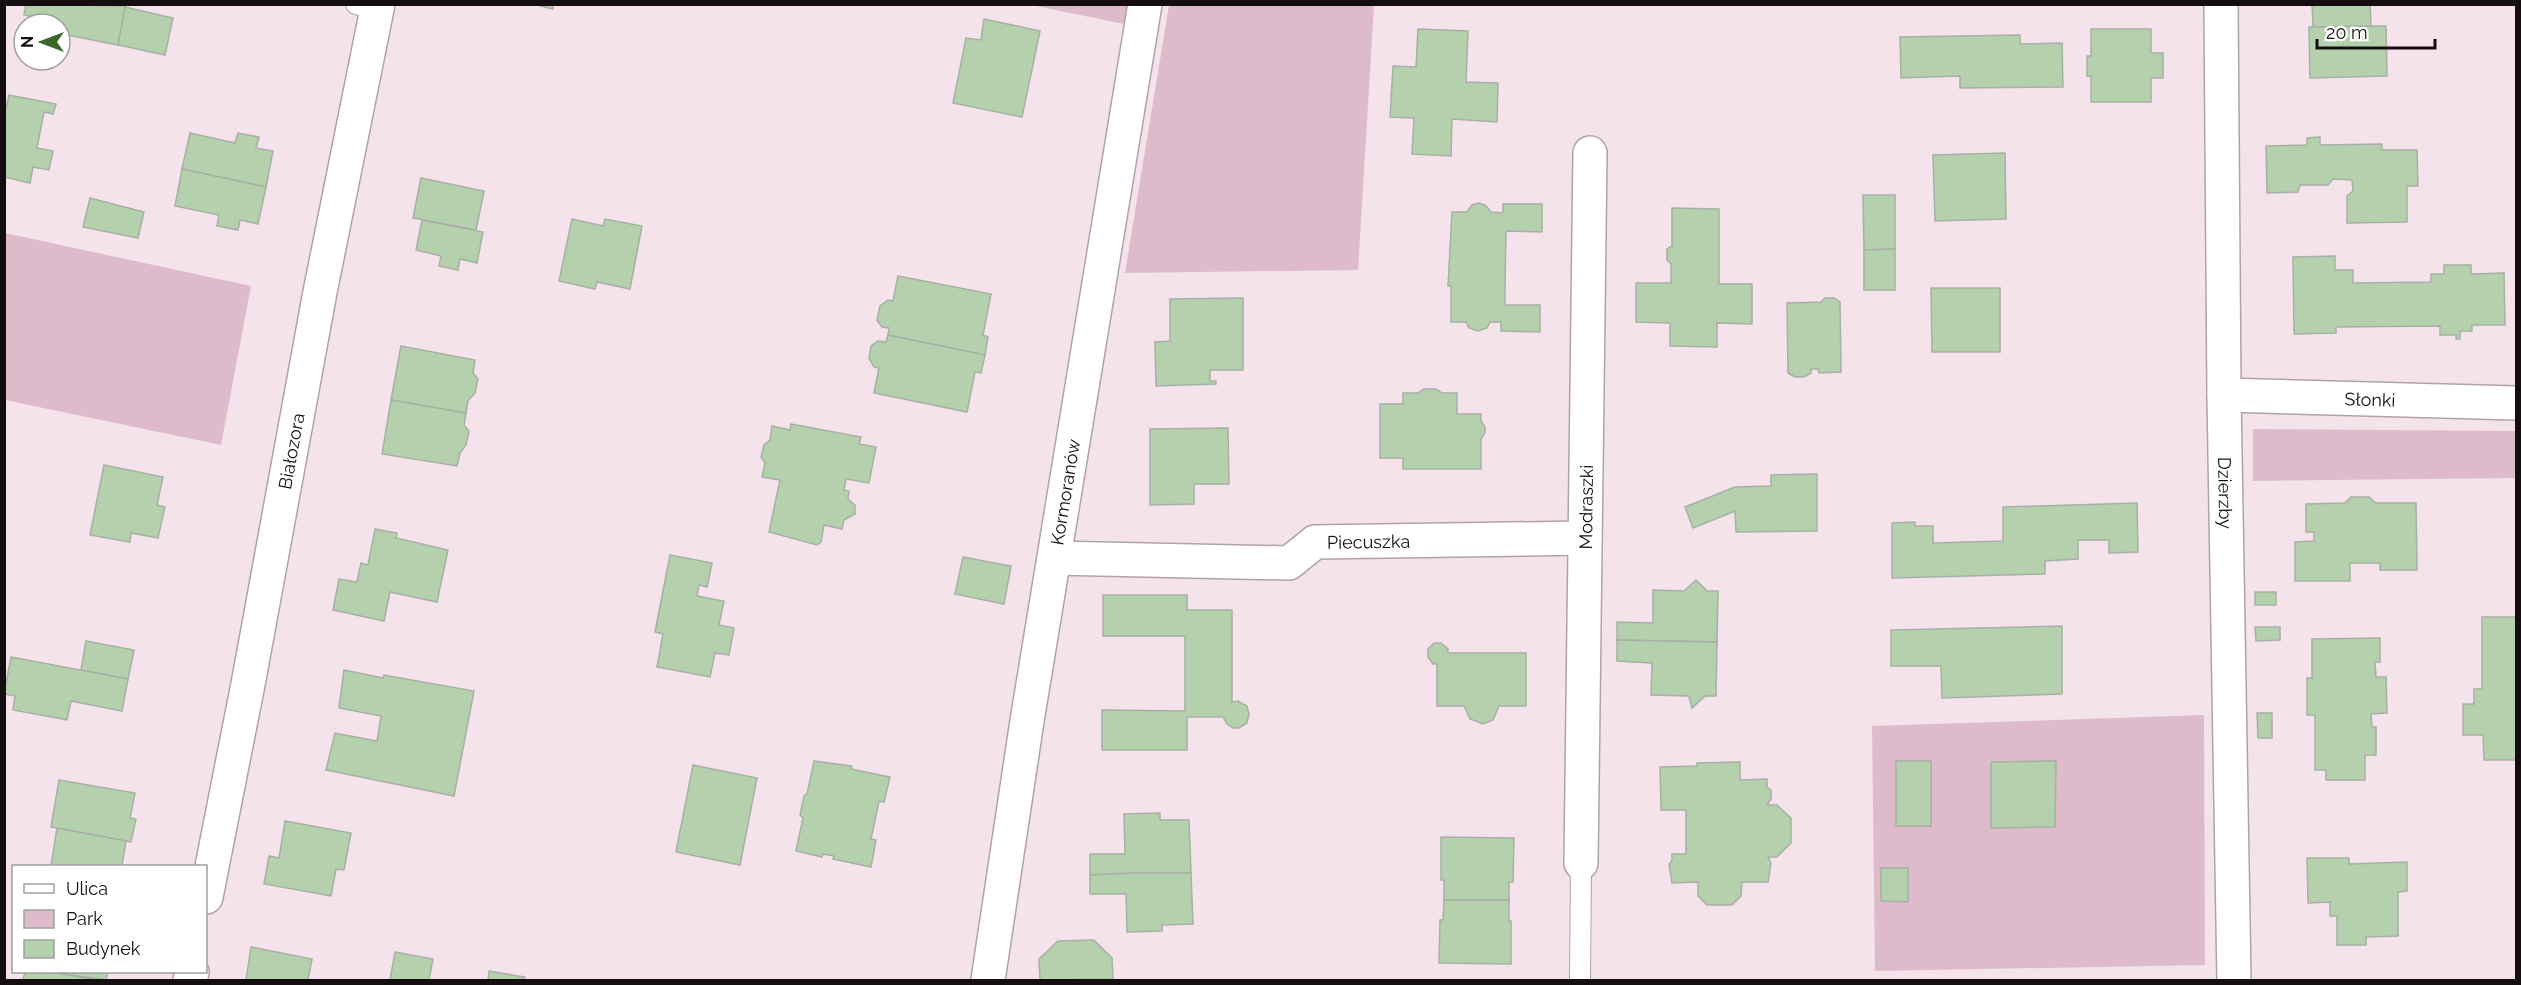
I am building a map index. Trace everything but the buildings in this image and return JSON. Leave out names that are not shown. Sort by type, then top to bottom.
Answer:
[{"type":"street","name":"Kormoranów","points":[[988,981],[1054,558],[1145,4]]},
{"type":"street","name":"Dzierzby","points":[[2221,4],[2224,395],[2234,981]]},
{"type":"street","name":"Białozora","points":[[207,892],[249,678],[371,6]]},
{"type":"street","name":"Modraszki","points":[[1581,863],[1590,153]]},
{"type":"street","name":"Słonki","points":[[2224,395],[2517,403]]},
{"type":"street","name":"Piecuszka","points":[[1054,558],[1289,563],[1315,542],[1585,538]]},
{"type":"lane","points":[[1580,981],[1581,863]]},
{"type":"green space","points":[[1031,5],[1127,5],[1124,24]]},
{"type":"green space","points":[[1169,5],[1374,5],[1358,270],[1125,273]]},
{"type":"green space","points":[[5,233],[251,286],[221,445],[5,400]]},
{"type":"green space","points":[[2253,429],[2516,431],[2516,478],[2253,481]]},
{"type":"green space","points":[[2204,715],[2205,965],[1875,971],[1872,726]]}]
